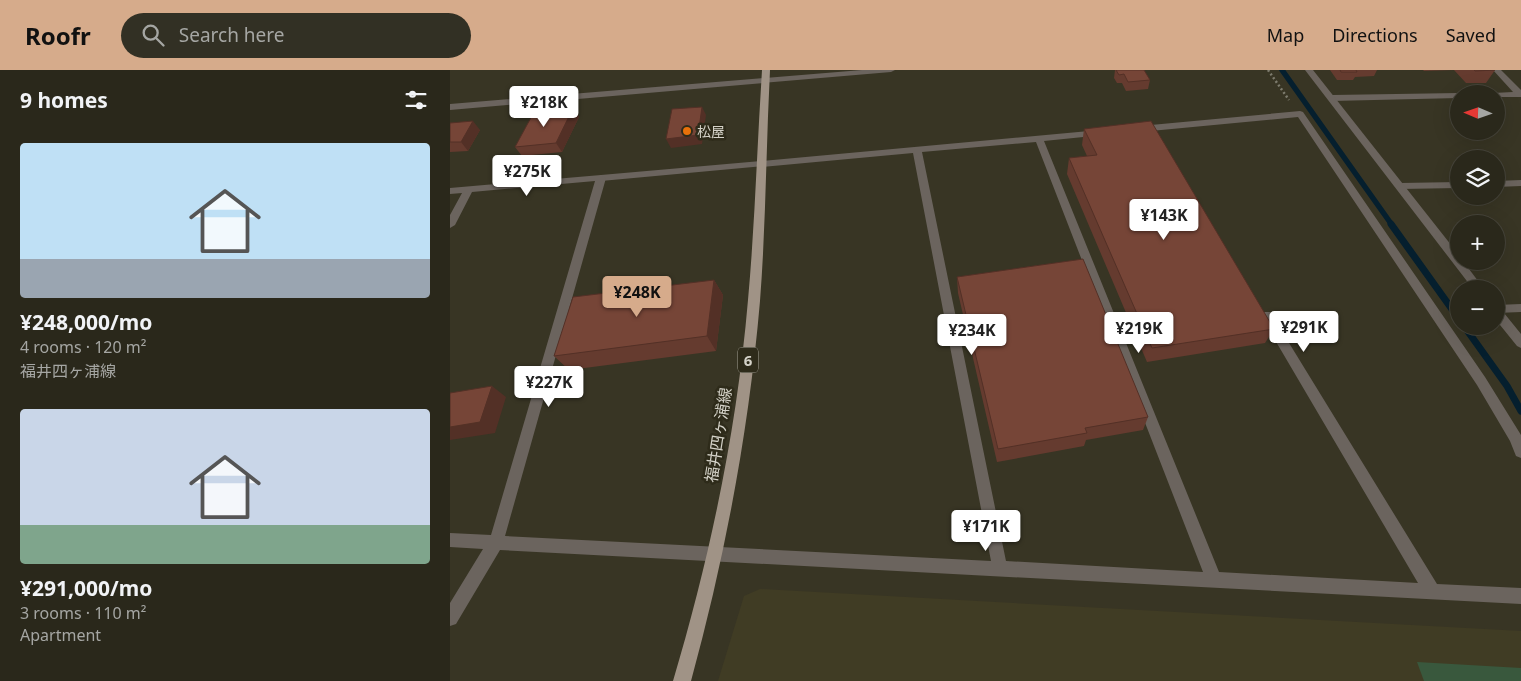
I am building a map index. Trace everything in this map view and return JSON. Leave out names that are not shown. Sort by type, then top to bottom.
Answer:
[{"type":"main road","name":"福井四ヶ浦線","points":[[682,681],[715,553],[732,473],[744,394],[754,299],[766,70]]},
{"type":"street","points":[[450,106],[891,70]]},
{"type":"street","points":[[1309,70],[1472,280]]},
{"type":"street","points":[[1497,70],[1521,94]]},
{"type":"street","points":[[1505,94],[1521,94]]},
{"type":"street","points":[[1332,98],[1450,95]]},
{"type":"street","points":[[1134,130],[1156,132],[1300,114],[1481,381],[1516,439],[1521,452]]},
{"type":"street","points":[[450,192],[1115,132]]},
{"type":"street","points":[[1039,139],[1214,580]]},
{"type":"street","points":[[917,150],[1000,568]]},
{"type":"street","points":[[450,618],[496,542],[601,178]]},
{"type":"street","points":[[1505,184],[1521,184]]},
{"type":"street","points":[[1400,186],[1450,185]]},
{"type":"street","points":[[450,225],[468,190]]},
{"type":"street","points":[[1260,305],[1432,591]]},
{"type":"street","points":[[1505,309],[1521,308]]},
{"type":"street","points":[[1505,322],[1521,344]]},
{"type":"street","points":[[450,540],[1521,596]]},
{"type":"path","points":[[1268,70],[1300,114]]},
{"type":"shaded area","points":[[760,589],[1521,631],[1521,681],[718,681],[744,596]]},
{"type":"green space","points":[[1417,662],[1521,668],[1521,681],[1424,681]]},
{"type":"building","points":[[1116,70],[1144,70],[1150,80],[1128,82],[1124,74],[1119,75]]},
{"type":"building","points":[[1340,70],[1356,70],[1357,72],[1341,72]]},
{"type":"building","points":[[702,107],[698,135],[666,139],[672,109]]},
{"type":"building","points":[[573,108],[556,143],[515,147],[534,112]]},
{"type":"building","points":[[473,121],[461,142],[450,142],[450,123]]},
{"type":"building","points":[[1151,121],[1274,329],[1152,348],[1069,158],[1097,155],[1084,129]]},
{"type":"building","points":[[1083,259],[1148,417],[1085,428],[1087,433],[998,449],[957,277]]},
{"type":"building","points":[[714,280],[707,336],[554,356],[573,297]]},
{"type":"building","points":[[492,386],[480,422],[450,427],[450,393]]},
{"type":"waterway","points":[[1282,70],[1392,225]]},
{"type":"waterway","points":[[1391,224],[1450,306]]},
{"type":"waterway","points":[[1470,335],[1507,386],[1521,411]]},
{"type":"place","name":"松屋","points":[[687,131]]}]
